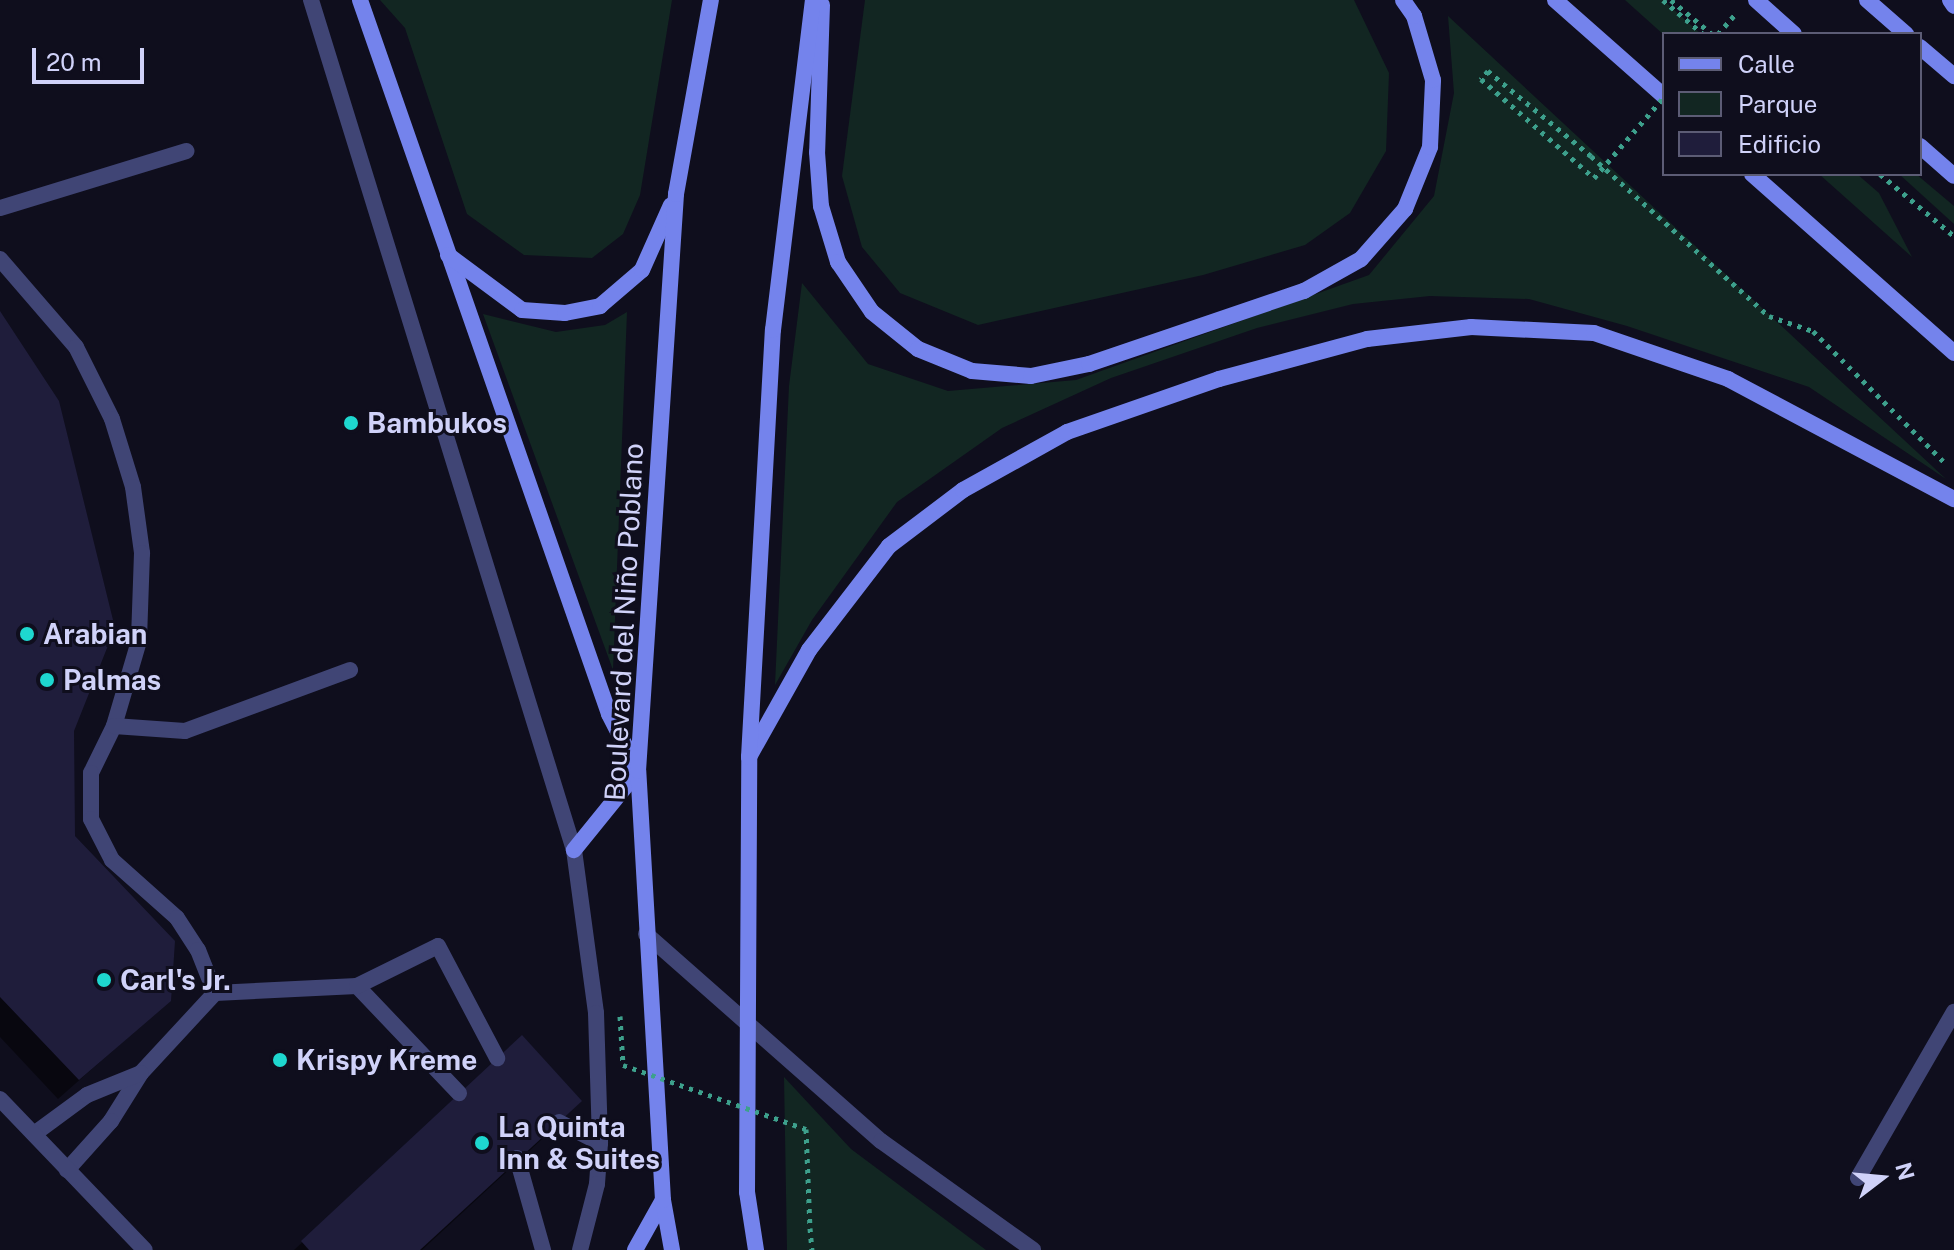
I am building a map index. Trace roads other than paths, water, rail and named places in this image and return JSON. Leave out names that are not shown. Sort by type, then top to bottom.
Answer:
[{"type":"main road","points":[[360,0],[609,714],[638,771],[574,850]]},
{"type":"main road","name":"Boulevard del Niño Poblano","points":[[672,1250],[663,1200],[638,771],[676,194],[711,0]]},
{"type":"main road","points":[[756,1250],[747,1192],[749,757],[773,330],[813,0]]},
{"type":"main road","points":[[822,0],[818,165],[821,206],[838,262],[872,312],[918,349],[972,371],[1031,376],[1089,364],[1304,291],[1361,259],[1405,209],[1430,147],[1433,80],[1414,16],[1403,0]]},
{"type":"main road","points":[[1555,0],[1662,95]]},
{"type":"main road","points":[[1756,0],[1792,32]]},
{"type":"main road","points":[[1867,0],[1904,32]]},
{"type":"main road","points":[[1950,0],[1954,6]]},
{"type":"main road","points":[[1922,49],[1954,76]]},
{"type":"main road","points":[[1922,148],[1954,176]]},
{"type":"main road","points":[[1754,176],[1954,353]]},
{"type":"main road","points":[[448,255],[522,310],[565,313],[600,306],[642,270],[676,194]]},
{"type":"main road","points":[[749,757],[809,650],[889,546],[963,490],[1067,432],[1219,379],[1367,339],[1471,327],[1594,333],[1728,379],[1954,499]]},
{"type":"main road","points":[[635,1250],[663,1200]]},
{"type":"street","points":[[311,0],[574,850],[596,1013],[600,1143],[597,1184],[580,1250]]},
{"type":"street","points":[[0,208],[187,151]]},
{"type":"street","points":[[0,259],[76,347],[112,419],[133,487],[142,553],[139,641],[114,726],[91,773],[91,819],[112,860],[177,918],[198,950],[215,993]]},
{"type":"street","points":[[114,726],[185,731],[350,670]]},
{"type":"street","points":[[646,934],[881,1141],[1033,1250]]},
{"type":"street","points":[[67,1170],[111,1121],[141,1073],[215,993],[357,986],[438,946],[497,1058]]},
{"type":"street","points":[[357,986],[459,1093]]},
{"type":"street","points":[[1858,1178],[1954,1012]]},
{"type":"street","points":[[34,1134],[87,1095],[141,1073]]},
{"type":"street","points":[[0,1099],[145,1250]]},
{"type":"street","points":[[559,1122],[600,1143]]},
{"type":"street","points":[[517,1158],[543,1250]]},
{"type":"place","name":"Bambukos","points":[[351,423]]},
{"type":"place","name":"Arabian","points":[[27,634]]},
{"type":"place","name":"Palmas","points":[[47,680]]},
{"type":"place","name":"Carl's Jr.","points":[[104,980]]},
{"type":"place","name":"Krispy Kreme","points":[[280,1060]]},
{"type":"place","name":"La Quinta Inn & Suites","points":[[482,1143]]}]
